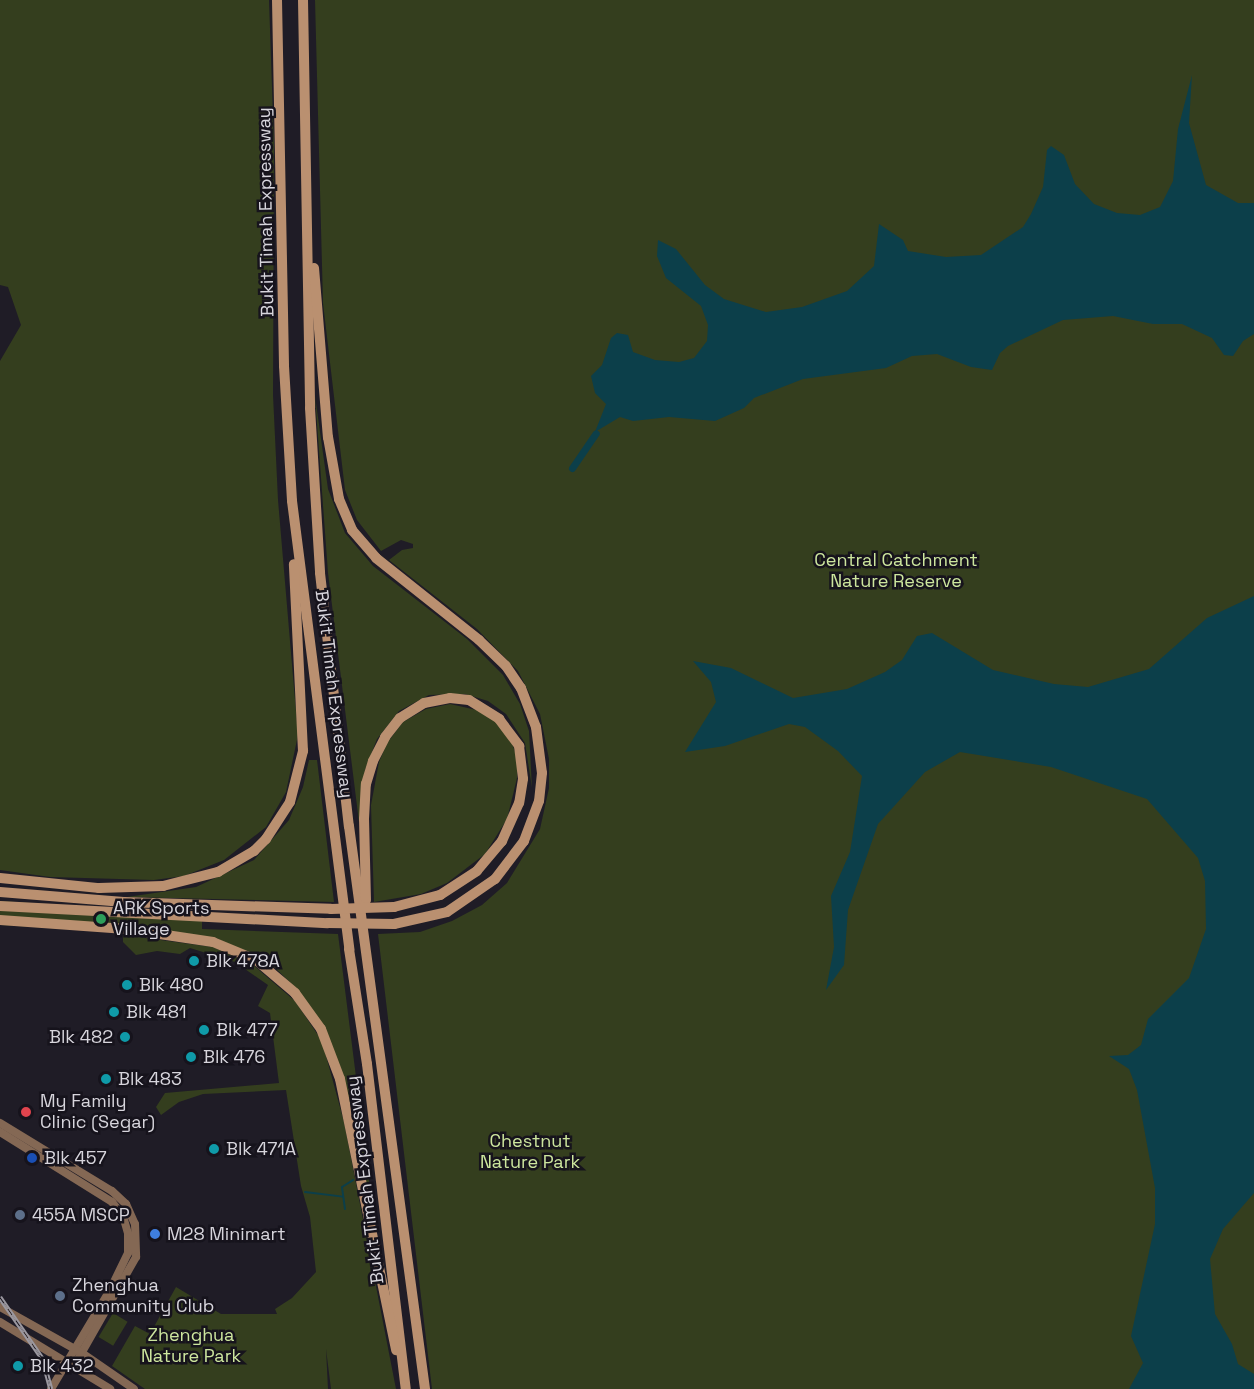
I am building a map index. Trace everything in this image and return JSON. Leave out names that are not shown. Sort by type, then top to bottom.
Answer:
[{"type":"highway","name":"Bukit Timah Expressway","points":[[277,0],[284,366],[292,501],[367,1064],[406,1389]]},
{"type":"highway","name":"Bukit Timah Expressway","points":[[303,0],[312,459],[320,573],[349,826],[366,928],[425,1389]]},
{"type":"highway","points":[[0,906],[182,919],[373,925],[411,922],[447,912],[495,879],[524,841],[538,801],[542,773],[538,735],[521,688],[506,666],[479,640],[376,558],[352,530],[339,499],[328,437],[314,269],[308,250]]},
{"type":"highway","points":[[0,878],[135,888],[163,886],[218,872],[254,851],[278,825],[296,787],[303,751],[292,501]]},
{"type":"highway","points":[[0,892],[124,902],[360,909],[394,907],[441,895],[477,871],[502,841],[519,803],[523,779],[519,746],[499,719],[469,700],[450,698],[424,703],[400,718],[384,737],[366,784],[364,819],[366,928]]},
{"type":"highway","points":[[0,920],[193,937],[256,960],[300,998],[328,1042],[340,1079],[391,1335],[404,1373]]},
{"type":"street","points":[[0,1123],[112,1191],[132,1214],[137,1235],[136,1257],[74,1366],[62,1372]]},
{"type":"street","points":[[0,1132],[107,1198],[126,1224],[128,1253],[110,1290],[65,1361],[62,1372],[51,1389]]},
{"type":"street","points":[[0,1307],[82,1353],[134,1389]]},
{"type":"street","points":[[0,1322],[110,1389]]},
{"type":"green space","points":[[0,0],[269,0],[274,146],[273,395],[278,500],[298,735],[286,792],[266,827],[224,860],[184,876],[154,880],[50,877],[0,870],[0,361],[21,325],[8,287],[0,285]]},
{"type":"green space","name":"Central Catchment Nature Reserve","points":[[315,0],[1254,0],[1254,1389],[432,1389],[378,934],[420,932],[452,921],[482,905],[507,883],[540,829],[549,788],[549,759],[540,714],[518,671],[477,629],[389,560],[402,550],[413,548],[413,544],[401,540],[381,551],[357,520],[345,490],[323,303]]},
{"type":"green space","points":[[315,396],[328,489],[345,533],[373,566],[467,639],[503,675],[520,704],[529,731],[532,788],[525,743],[506,714],[488,701],[465,694],[429,695],[399,711],[377,739],[365,770],[359,822],[328,573]]},
{"type":"green space","points":[[450,704],[481,711],[497,723],[512,743],[517,758],[517,778],[507,819],[485,854],[447,883],[421,894],[374,902],[371,805],[379,762],[387,743],[403,722],[426,709]]},
{"type":"green space","points":[[309,760],[317,760],[334,902],[127,897],[196,887],[254,860],[289,820],[303,787]]},
{"type":"green space","points":[[0,901],[202,914],[202,929],[338,934],[370,1188],[365,1189],[345,1089],[296,988],[272,965],[216,938],[0,925]]},
{"type":"green space","name":"Zhenghua Nature Park","points":[[123,935],[213,947],[253,965],[295,1001],[322,1041],[344,1122],[396,1389],[331,1389],[326,1349],[328,1389],[145,1389],[112,1366],[135,1326],[150,1334],[176,1287],[221,1314],[277,1314],[275,1309],[292,1298],[316,1272],[310,1217],[301,1186],[286,1090],[203,1094],[179,1102],[161,1115],[156,1107],[165,1093],[279,1083],[270,1013],[258,1006],[268,985],[235,962],[190,948],[180,954],[157,951],[136,955],[123,942]]},
{"type":"green space","points":[[113,1313],[128,1322],[113,1346],[99,1337]]},
{"type":"water","points":[[1192,75],[1189,123],[1206,185],[1238,203],[1254,203],[1254,334],[1243,341],[1233,356],[1224,355],[1212,338],[1182,324],[1153,324],[1113,316],[1063,320],[1008,346],[1000,353],[992,370],[971,367],[937,354],[912,356],[886,368],[803,379],[754,398],[744,408],[715,421],[669,417],[633,421],[620,417],[595,432],[606,404],[595,393],[591,376],[602,365],[611,338],[617,333],[628,335],[633,352],[655,360],[679,362],[694,358],[707,341],[708,325],[701,306],[666,278],[657,256],[658,240],[676,249],[705,285],[724,299],[766,312],[802,307],[847,291],[874,266],[879,224],[903,240],[908,251],[946,257],[981,255],[1023,227],[1043,187],[1047,150],[1051,146],[1064,155],[1075,184],[1094,204],[1117,213],[1140,215],[1160,207],[1173,181],[1178,129]]},
{"type":"water","points":[[1254,596],[1254,1193],[1223,1229],[1210,1259],[1215,1314],[1232,1344],[1238,1364],[1254,1374],[1254,1389],[1129,1389],[1143,1363],[1131,1336],[1155,1224],[1155,1188],[1137,1090],[1129,1069],[1109,1056],[1128,1055],[1141,1045],[1148,1019],[1189,978],[1206,929],[1205,881],[1198,858],[1147,799],[1051,767],[960,752],[925,772],[878,824],[848,910],[844,965],[826,990],[834,947],[831,896],[850,852],[862,776],[838,751],[805,727],[789,724],[725,746],[685,752],[716,702],[711,682],[693,661],[731,668],[793,698],[847,689],[885,672],[902,660],[917,636],[932,633],[993,670],[1054,684],[1088,687],[1149,669],[1207,618]]},
{"type":"waterway","points":[[572,468],[596,433]]},
{"type":"waterway","points":[[345,1209],[342,1187],[353,1180]]},
{"type":"waterway","points":[[305,1192],[343,1197]]},
{"type":"railway","points":[[0,1297],[43,1359],[51,1389]]},
{"type":"place","name":"ARK Sports Village","points":[[101,919]]},
{"type":"place","name":"Blk 478A","points":[[194,961]]},
{"type":"place","name":"Blk 480","points":[[127,985]]},
{"type":"place","name":"Blk 481","points":[[114,1012]]},
{"type":"place","name":"Blk 477","points":[[204,1030]]},
{"type":"place","name":"Blk 482","points":[[125,1037]]},
{"type":"place","name":"Blk 476","points":[[191,1057]]},
{"type":"place","name":"Blk 483","points":[[106,1079]]},
{"type":"place","name":"My Family Clinic (Segar)","points":[[26,1112]]},
{"type":"place","name":"Blk 471A","points":[[214,1149]]},
{"type":"place","name":"Blk 457","points":[[32,1158]]},
{"type":"place","name":"455A MSCP","points":[[20,1215]]},
{"type":"place","name":"M28 Minimart","points":[[155,1234]]},
{"type":"place","name":"Zhenghua Community Club","points":[[60,1296]]},
{"type":"place","name":"Blk 432","points":[[18,1366]]},
{"type":"park label","name":"Chestnut Nature Park","points":[[530,1152]]}]
